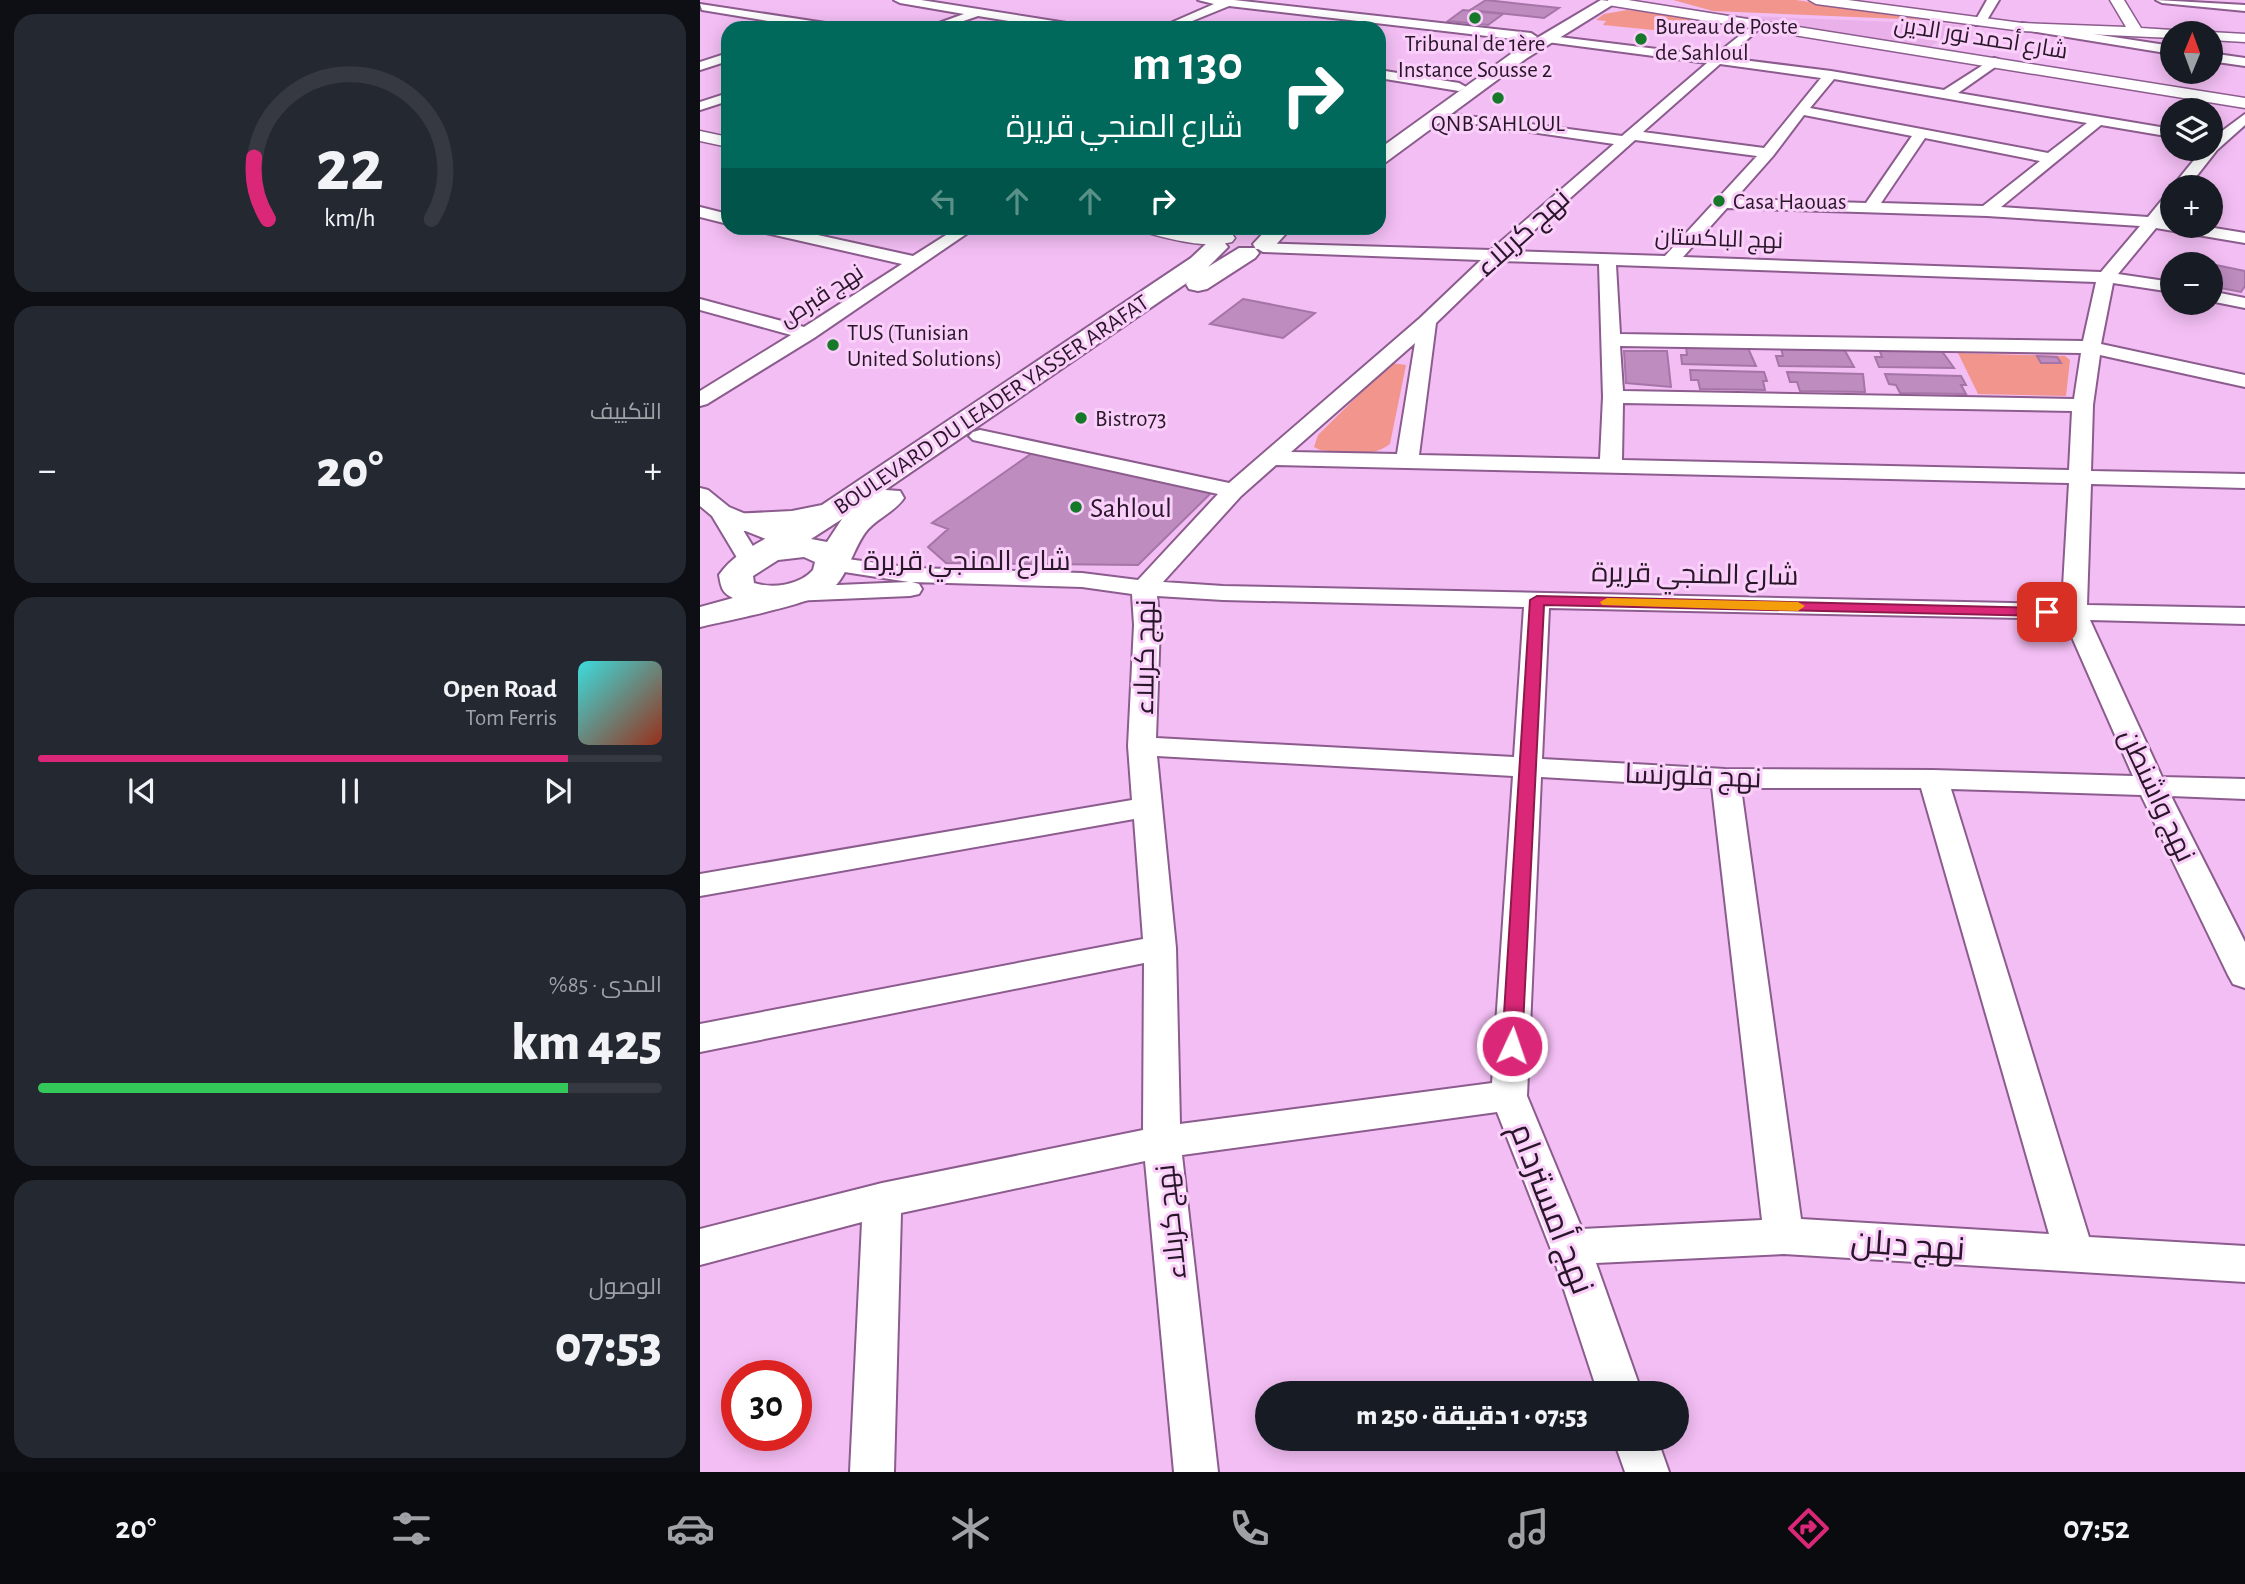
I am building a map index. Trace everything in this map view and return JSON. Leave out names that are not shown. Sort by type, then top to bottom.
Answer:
[{"type":"main road","points":[[1386,153],[1441,115],[1539,38],[1578,0],[1617,1]]},
{"type":"main road","points":[[1386,139],[1459,87],[1539,38],[1586,13],[1617,1]]},
{"type":"main road","name":"BOULEVARD DU LEADER YASSER ARAFAT","points":[[700,593],[854,525],[1224,266],[1238,240]]},
{"type":"main road","name":"BOULEVARD DU LEADER YASSER ARAFAT","points":[[786,557],[832,512],[1199,263],[1238,240]]},
{"type":"main road","points":[[732,516],[792,520],[832,512]]},
{"type":"main road","points":[[700,617],[787,595],[825,578],[786,557],[738,588],[756,596],[787,595]]},
{"type":"street","points":[[701,7],[729,0]]},
{"type":"street","points":[[900,0],[1032,21]]},
{"type":"street","points":[[1204,0],[1717,59],[1832,75],[2160,130]]},
{"type":"street","points":[[1299,21],[1332,0]]},
{"type":"street","name":"شارع أحمد نور الدين","points":[[1660,0],[1710,16]]},
{"type":"street","points":[[1816,0],[1869,4],[1980,23],[2160,33]]},
{"type":"street","points":[[1980,23],[1993,0]]},
{"type":"street","points":[[2117,0],[2145,46]]},
{"type":"street","points":[[2162,0],[2245,8]]},
{"type":"street","name":"شارع أحمد نور الدين","points":[[1617,1],[2245,103]]},
{"type":"street","points":[[1182,21],[1227,3]]},
{"type":"street","points":[[952,21],[1002,4]]},
{"type":"street","points":[[701,7],[788,21]]},
{"type":"street","name":"نهج كربلاء","points":[[1196,1472],[1162,1142],[1160,948],[1142,746],[1147,625],[1144,588],[1233,491],[1427,322],[1497,254],[1758,24]]},
{"type":"street","points":[[2022,27],[2160,48]]},
{"type":"street","points":[[2223,37],[2245,38]]},
{"type":"street","points":[[703,48],[721,53]]},
{"type":"street","points":[[700,66],[721,58]]},
{"type":"street","points":[[2223,59],[2245,62]]},
{"type":"street","points":[[1947,94],[1994,62]]},
{"type":"street","points":[[1386,75],[1459,87]]},
{"type":"street","points":[[1671,261],[1768,153],[1832,75]]},
{"type":"street","points":[[700,106],[721,99]]},
{"type":"street","points":[[1801,110],[2049,158]]},
{"type":"street","points":[[1441,115],[1768,153]]},
{"type":"street","points":[[2223,135],[2245,118]]},
{"type":"street","points":[[1987,211],[2097,121]]},
{"type":"street","points":[[1870,208],[1921,132]]},
{"type":"street","points":[[700,136],[721,140]]},
{"type":"street","points":[[2223,144],[2236,143]]},
{"type":"street","points":[[1724,203],[1987,211],[2160,223]]},
{"type":"street","points":[[2074,612],[2083,405],[2091,347],[2106,277],[2160,213]]},
{"type":"street","points":[[2223,234],[2245,238]]},
{"type":"street","points":[[797,235],[916,262]]},
{"type":"street","name":"نهج قبرص","points":[[700,400],[807,334],[956,235]]},
{"type":"street","points":[[1202,235],[1238,240]]},
{"type":"street","name":"نهج الباكستان","points":[[1238,240],[1497,254],[2106,277],[2160,285]]},
{"type":"street","points":[[1608,258],[1613,397],[1611,466]]},
{"type":"street","points":[[2223,299],[2245,303]]},
{"type":"street","points":[[700,304],[807,334]]},
{"type":"street","points":[[1407,461],[1427,322]]},
{"type":"street","points":[[1611,340],[2091,347],[2245,381]]},
{"type":"street","points":[[1613,397],[2083,405]]},
{"type":"street","points":[[980,436],[1233,491]]},
{"type":"street","points":[[1271,458],[2245,481]]},
{"type":"street","points":[[700,495],[786,557]]},
{"type":"street","name":"شارع المنجي قريرة","points":[[732,516],[786,557],[913,575],[1082,580],[1144,588],[1223,593],[2245,616]]},
{"type":"street","name":"شارع المنجي قريرة","points":[[787,595],[904,589],[1074,593],[1144,588]]},
{"type":"street","name":"نهج أمستردام","points":[[1537,600],[1509,1096],[1570,1247],[1616,1381]]},
{"type":"street","name":"نهج واشنطن","points":[[2074,612],[2152,788],[2245,975]]},
{"type":"street","name":"نهج فلورنسا","points":[[1142,746],[1725,778],[1933,779],[2245,789]]},
{"type":"street","points":[[1725,778],[1784,1236]]},
{"type":"street","points":[[1933,779],[2075,1255]]},
{"type":"street","points":[[700,885],[1146,807]]},
{"type":"street","points":[[700,1038],[1160,948]]},
{"type":"street","points":[[700,1247],[883,1200],[1162,1142],[1509,1096]]},
{"type":"street","points":[[872,1472],[883,1200]]},
{"type":"street","name":"نهج دبلن","points":[[1570,1247],[1784,1236],[2245,1264]]},
{"type":"street","points":[[1640,1451],[1647,1472]]},
{"type":"shaded area","points":[[1673,0],[1796,0],[1925,20],[1713,11]]},
{"type":"shaded area","points":[[1627,10],[1695,17],[1673,32],[1603,25],[1606,21],[1596,20],[1604,14]]},
{"type":"shaded area","points":[[1726,15],[1964,25],[1928,48]]},
{"type":"shaded area","points":[[1958,353],[2065,356],[2070,360],[2066,396],[1978,394]]},
{"type":"shaded area","points":[[1391,363],[1406,365],[1390,444],[1374,452],[1365,453],[1320,450],[1314,447],[1318,435]]},
{"type":"building","points":[[1486,0],[1559,8],[1544,18],[1470,10]]},
{"type":"building","name":"Tribunal de 1ère Instance Sousse 2","points":[[1463,10],[1503,14],[1488,25],[1448,21]]},
{"type":"building","points":[[2223,266],[2245,271],[2245,286],[2241,292],[2223,289]]},
{"type":"building","points":[[1243,299],[1315,313],[1283,338],[1210,324]]},
{"type":"building","points":[[1686,347],[1748,348],[1756,366],[1682,364],[1681,355],[1687,355]]},
{"type":"building","points":[[1781,348],[1844,349],[1854,367],[1779,366],[1776,356],[1783,356]]},
{"type":"building","points":[[1879,349],[1941,350],[1954,368],[1879,367],[1875,357],[1882,357]]},
{"type":"building","points":[[1624,351],[1667,351],[1671,387],[1626,383]]},
{"type":"building","points":[[2037,356],[2057,357],[2061,363],[2041,363]]},
{"type":"building","points":[[1690,370],[1764,372],[1767,381],[1763,381],[1765,390],[1700,389],[1698,380],[1691,380]]},
{"type":"building","points":[[1787,372],[1863,374],[1865,392],[1800,391],[1797,382],[1790,382]]},
{"type":"building","points":[[1885,374],[1961,376],[1966,385],[1961,385],[1966,394],[1900,393],[1896,385],[1889,384]]},
{"type":"building","name":"Sahloul","points":[[1035,451],[1213,491],[1138,565],[946,563],[928,547],[948,529],[932,523]]},
{"type":"slow traffic","points":[[1607,602],[1798,606]]},
{"type":"place","name":"Tribunal de 1ère Instance Sousse 2","points":[[1475,18]]},
{"type":"place","name":"Bureau de Poste de Sahloul","points":[[1641,39]]},
{"type":"place","name":"QNB SAHLOUL","points":[[1498,98]]},
{"type":"place","name":"Casa Haouas","points":[[1719,201]]},
{"type":"place","name":"TUS (Tunisian United Solutions)","points":[[833,345]]},
{"type":"place","name":"Bistro73","points":[[1081,418]]},
{"type":"place","name":"Sahloul","points":[[1076,507]]},
{"type":"route","points":[[1512,1046],[1537,600],[2047,612]]}]
